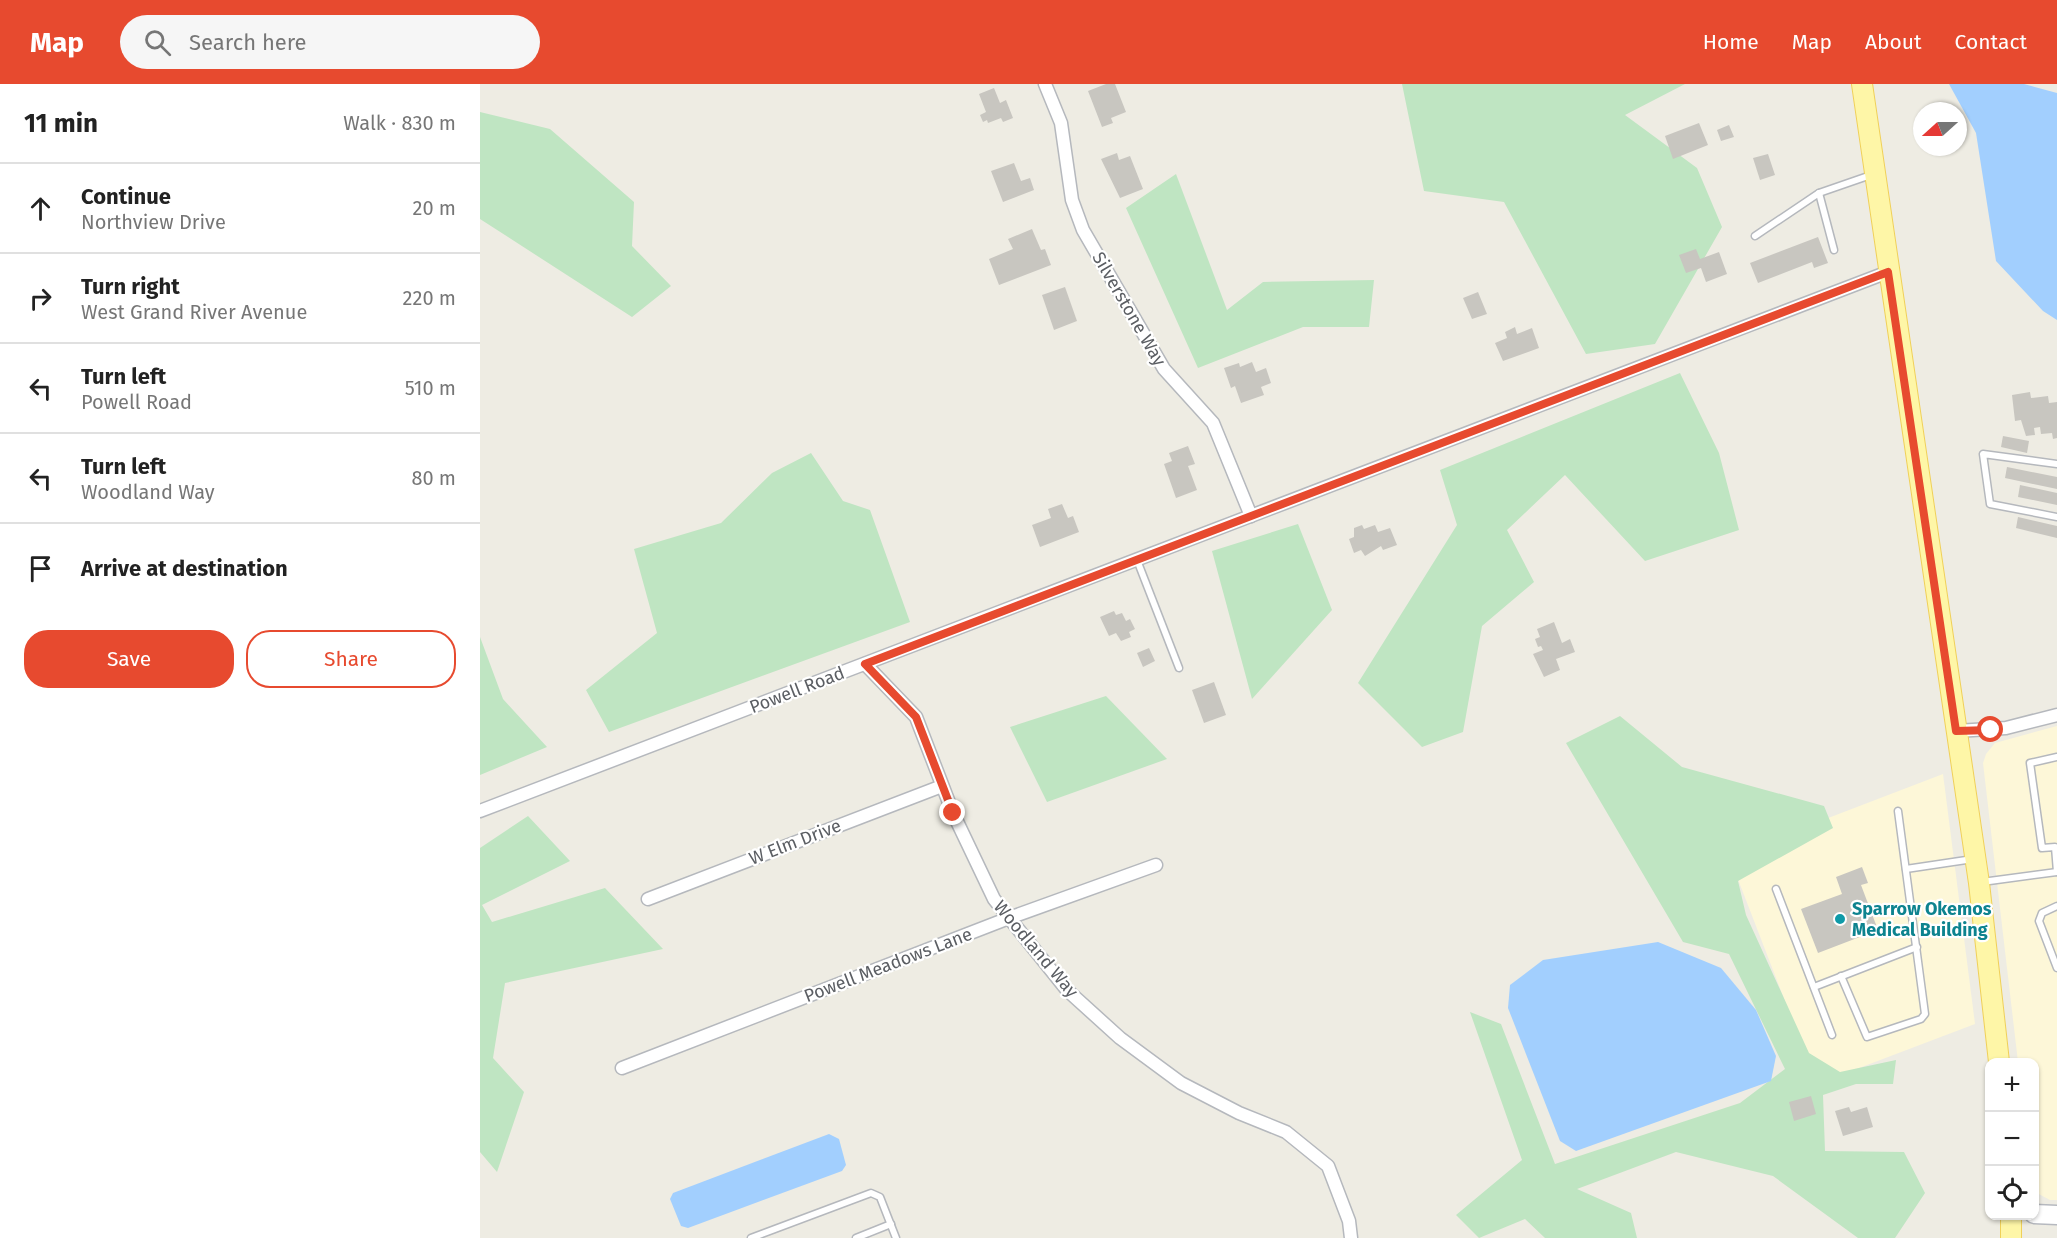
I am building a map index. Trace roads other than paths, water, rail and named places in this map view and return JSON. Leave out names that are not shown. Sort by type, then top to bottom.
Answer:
[{"type":"main road","points":[[1862,84],[1979,883],[1999,1058]]},
{"type":"main road","points":[[2011,1220],[2011,1238]]},
{"type":"street","name":"Silverstone Way","points":[[1045,84],[1063,129],[1072,200],[1083,230],[1164,369],[1213,423],[1251,516]]},
{"type":"street","name":"Powell Road","points":[[480,811],[1888,272]]},
{"type":"street","name":"Woodland Way","points":[[865,664],[916,717],[942,786],[994,899],[1067,990],[1120,1038],[1181,1083],[1239,1113],[1286,1132],[1328,1166],[1349,1221],[1351,1238]]},
{"type":"street","points":[[1956,731],[2007,728],[2057,715]]},
{"type":"street","name":"W Elm Drive","points":[[648,899],[942,786]]},
{"type":"street","name":"Powell Meadows Lane","points":[[622,1068],[1009,918],[1156,865]]},
{"type":"street","points":[[2039,1214],[2057,1215]]},
{"type":"lane","points":[[1755,236],[1819,193],[1874,174]]},
{"type":"lane","points":[[1819,193],[1834,250]]},
{"type":"lane","points":[[2057,464],[1983,454],[1990,504],[2057,517]]},
{"type":"lane","points":[[1137,560],[1179,668]]},
{"type":"lane","points":[[1979,883],[2057,872],[2056,846],[2042,848],[2030,763],[2057,757]]},
{"type":"lane","points":[[1841,976],[1867,1037],[1921,1019],[1927,1011],[1898,811]]},
{"type":"lane","points":[[1906,869],[1974,858]]},
{"type":"lane","points":[[1776,889],[1832,1035]]},
{"type":"lane","points":[[2057,906],[2042,913],[2039,921],[2057,968]]},
{"type":"lane","points":[[1814,987],[1917,947]]},
{"type":"lane","points":[[751,1238],[871,1193],[880,1197],[896,1238]]},
{"type":"lane","points":[[856,1238],[891,1224]]},
{"type":"water","points":[[1949,84],[2024,84],[2057,93],[2057,320],[2043,311],[1996,261],[1976,133],[1967,117],[1967,102],[1959,102]]},
{"type":"water","points":[[1658,942],[1721,968],[1756,1010],[1776,1056],[1771,1081],[1576,1151],[1560,1141],[1508,1008],[1510,985],[1543,960]]},
{"type":"water","points":[[829,1134],[839,1139],[846,1165],[842,1171],[688,1228],[681,1226],[670,1199],[673,1193]]},
{"type":"place","name":"Sparrow Okemos Medical Building","points":[[1840,919]]}]
